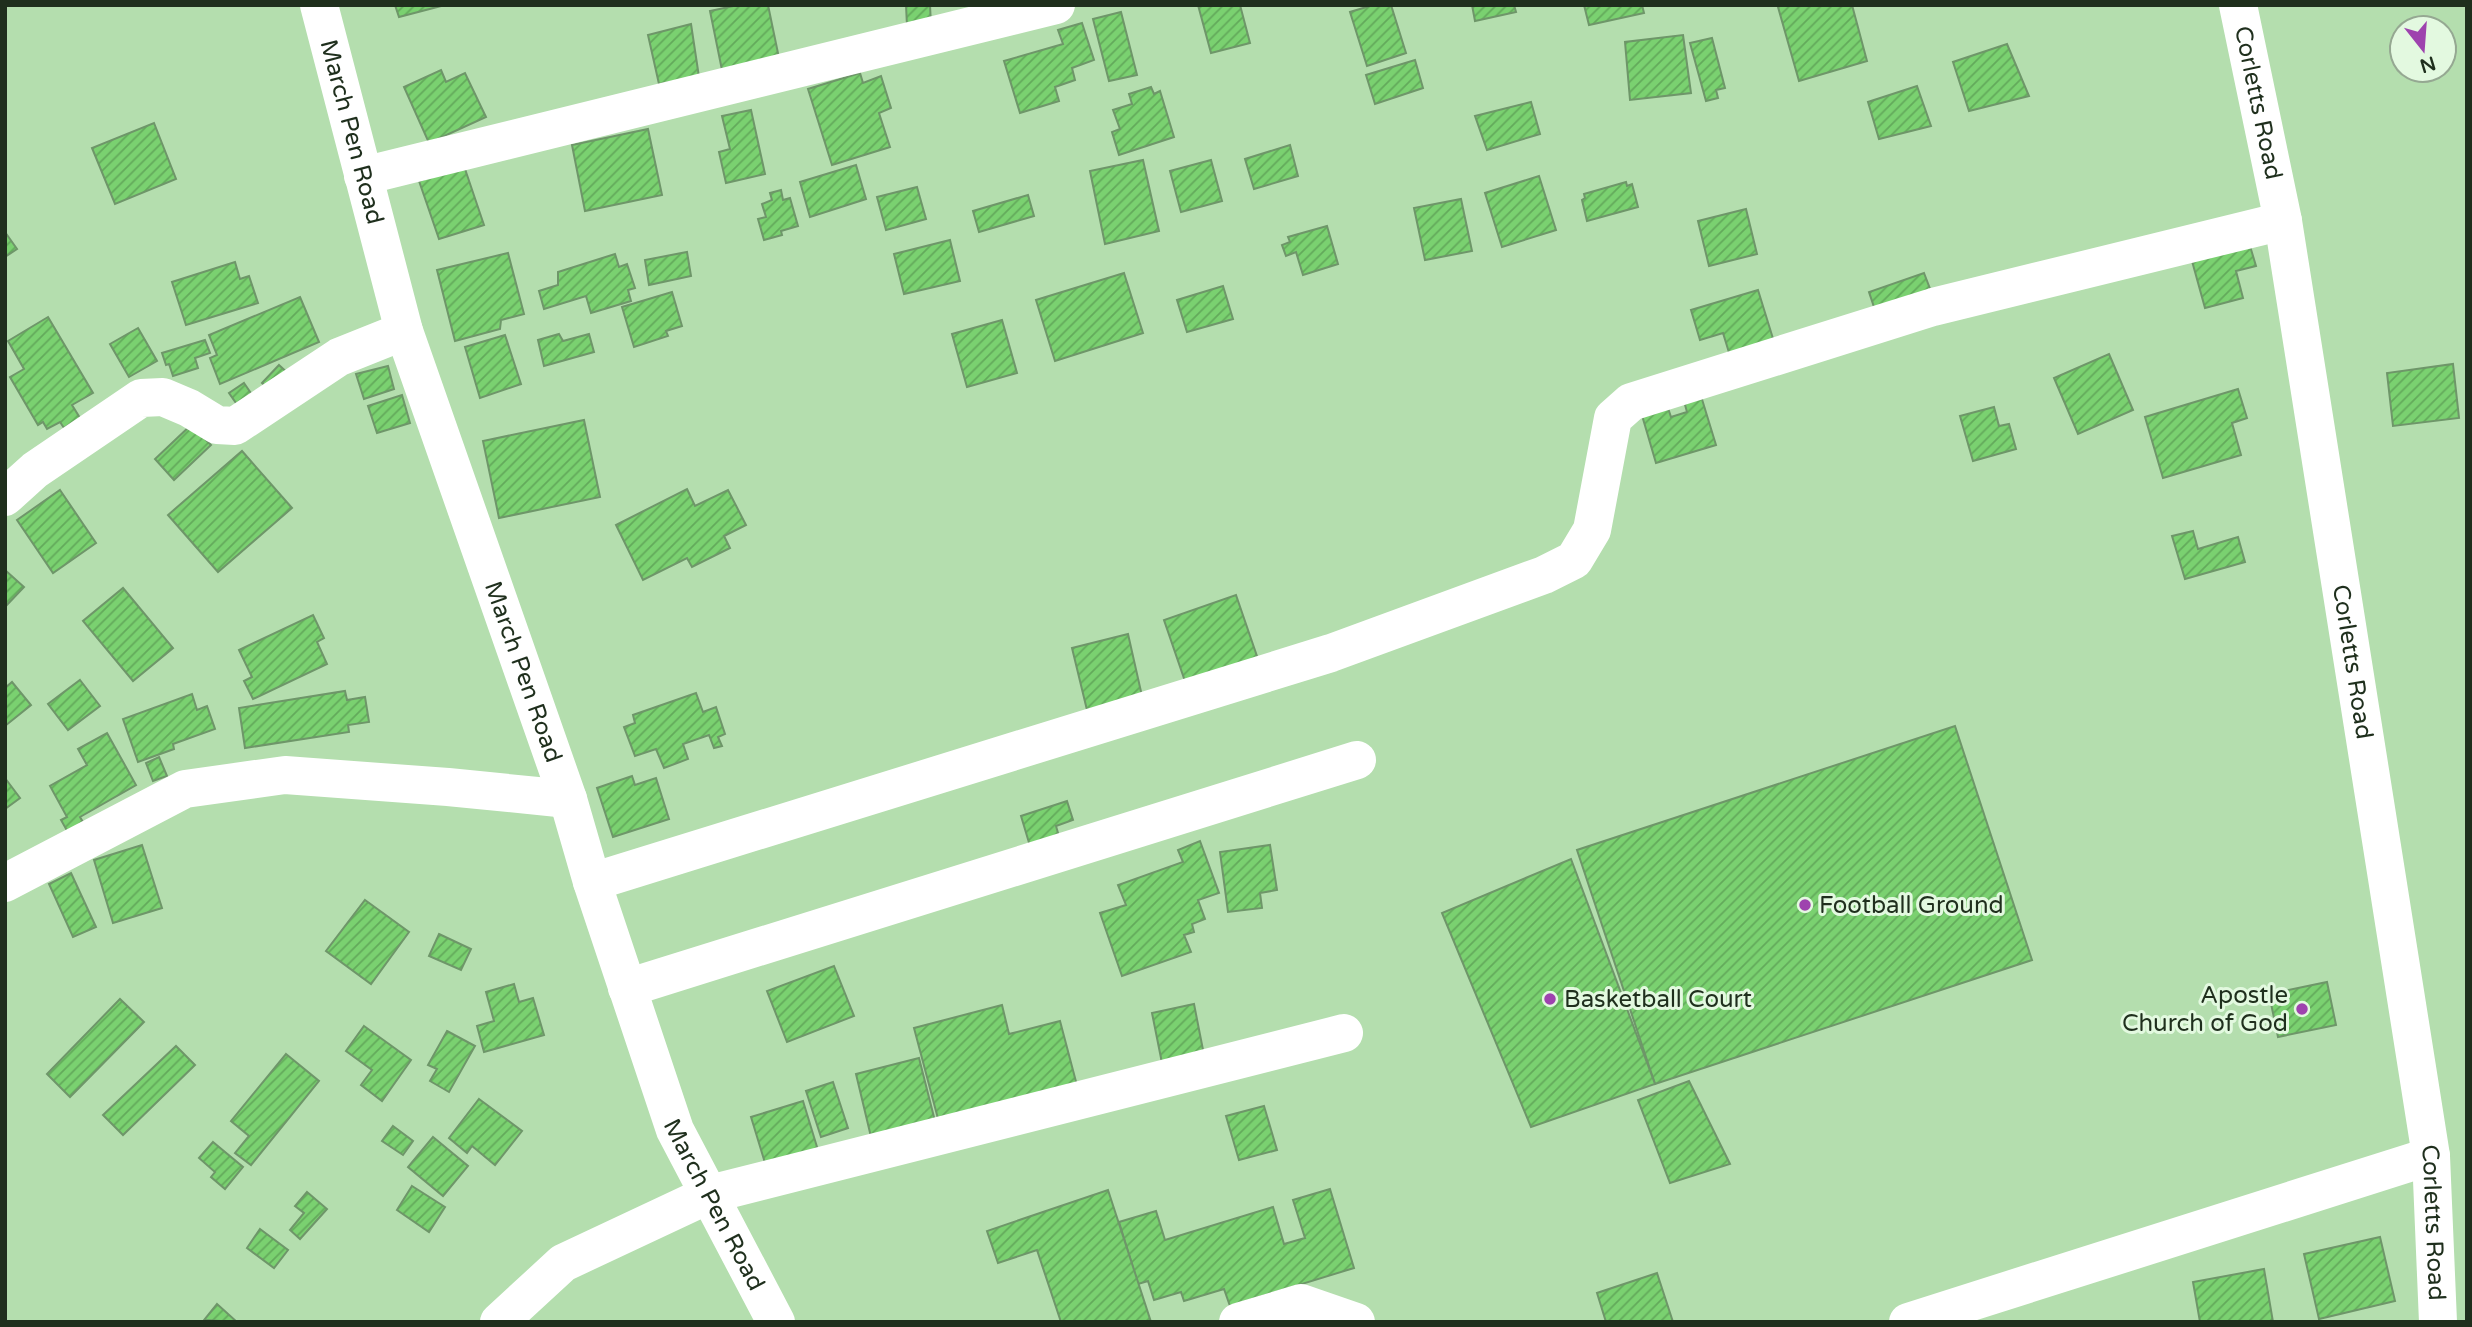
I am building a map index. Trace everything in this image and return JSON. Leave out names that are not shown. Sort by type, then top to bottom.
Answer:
[{"type":"street","name":"March Pen Road","points":[[319,5],[404,331],[568,799],[592,882],[675,1130],[776,1322]]},
{"type":"street","points":[[363,176],[1056,5]]},
{"type":"street","name":"Corletts Road","points":[[2238,5],[2283,221],[2431,1156],[2438,1322]]},
{"type":"street","points":[[592,882],[1331,653],[1544,575],[1574,560],[1592,530],[1613,418],[1631,402],[1933,307],[2283,221]]},
{"type":"street","points":[[5,497],[35,470],[141,398],[163,397],[189,408],[217,425],[235,426],[339,357],[404,331]]},
{"type":"street","points":[[627,988],[1357,761]]},
{"type":"street","points":[[5,883],[185,789],[198,787],[285,775],[568,799]]},
{"type":"street","points":[[499,1322],[563,1263],[710,1194],[1344,1033]]},
{"type":"street","points":[[1908,1322],[2431,1156]]},
{"type":"street","points":[[1238,1322],[1301,1303],[1356,1322]]},
{"type":"building","points":[[395,5],[445,5],[399,17]]},
{"type":"building","points":[[738,5],[768,5],[779,58],[722,70],[710,11]]},
{"type":"building","points":[[906,5],[930,5],[931,25],[907,26]]},
{"type":"building","points":[[1198,5],[1240,5],[1250,43],[1211,53]]},
{"type":"building","points":[[1373,5],[1391,5],[1406,53],[1367,66],[1350,12]]},
{"type":"building","points":[[1472,5],[1514,5],[1516,12],[1475,21]]},
{"type":"building","points":[[1584,5],[1642,5],[1644,13],[1589,25]]},
{"type":"building","points":[[1852,5],[1867,61],[1799,81],[1778,7]]},
{"type":"building","points":[[1121,12],[1137,75],[1109,81],[1093,19]]},
{"type":"building","points":[[1082,23],[1094,60],[1072,68],[1075,80],[1055,87],[1059,101],[1020,113],[1004,61],[1063,44],[1058,30]]},
{"type":"building","points":[[691,24],[699,77],[659,84],[648,35]]},
{"type":"building","points":[[1683,35],[1691,93],[1630,100],[1625,42]]},
{"type":"building","points":[[1712,38],[1725,88],[1716,90],[1718,98],[1706,101],[1690,43]]},
{"type":"building","points":[[2007,44],[2029,96],[1969,111],[1953,62]]},
{"type":"building","points":[[1415,60],[1423,88],[1375,104],[1366,75]]},
{"type":"building","points":[[441,70],[446,82],[465,73],[486,117],[429,143],[404,87]]},
{"type":"building","points":[[860,73],[863,83],[881,76],[891,108],[879,113],[890,147],[832,165],[808,89]]},
{"type":"building","points":[[1917,86],[1931,126],[1879,139],[1868,102]]},
{"type":"building","points":[[1151,87],[1154,94],[1160,91],[1174,137],[1119,155],[1112,132],[1120,129],[1113,110],[1132,104],[1129,94]]},
{"type":"building","points":[[1531,102],[1540,134],[1487,150],[1475,116]]},
{"type":"building","points":[[751,110],[765,174],[726,183],[719,152],[730,149],[722,116]]},
{"type":"building","points":[[154,123],[176,179],[115,204],[92,148]]},
{"type":"building","points":[[648,129],[662,195],[585,211],[572,145]]},
{"type":"building","points":[[1290,145],[1298,176],[1254,189],[1245,159]]},
{"type":"building","points":[[1143,160],[1159,231],[1105,244],[1090,171]]},
{"type":"building","points":[[1211,160],[1222,201],[1181,212],[1170,171]]},
{"type":"building","points":[[856,165],[866,199],[810,217],[800,182]]},
{"type":"building","points":[[464,166],[484,225],[439,239],[419,181]]},
{"type":"building","points":[[1539,176],[1556,230],[1502,247],[1485,193]]},
{"type":"building","points":[[1626,182],[1627,186],[1632,184],[1638,207],[1587,221],[1582,200],[1585,198],[1584,194]]},
{"type":"building","points":[[917,187],[926,219],[886,230],[877,197]]},
{"type":"building","points":[[781,190],[783,200],[790,198],[798,226],[781,231],[782,235],[764,240],[758,219],[766,217],[762,204],[772,200],[770,193]]},
{"type":"building","points":[[1028,195],[1034,216],[979,232],[973,211]]},
{"type":"building","points":[[1461,199],[1472,251],[1425,260],[1414,208]]},
{"type":"building","points":[[1746,209],[1757,254],[1709,266],[1698,221]]},
{"type":"building","points":[[1327,226],[1338,264],[1303,275],[1296,252],[1286,256],[1282,245],[1290,242],[1288,237]]},
{"type":"building","points":[[5,232],[17,249],[5,257]]},
{"type":"building","points":[[950,240],[960,281],[904,294],[894,254]]},
{"type":"building","points":[[2250,246],[2256,266],[2236,271],[2243,298],[2205,308],[2192,261]]},
{"type":"building","points":[[687,252],[691,276],[649,285],[645,260]]},
{"type":"building","points":[[508,253],[524,314],[501,320],[500,329],[455,341],[437,270]]},
{"type":"building","points":[[615,254],[619,267],[627,264],[635,288],[628,290],[631,301],[591,313],[586,296],[544,309],[539,291],[558,285],[558,272]]},
{"type":"building","points":[[235,262],[240,279],[249,276],[258,303],[186,325],[172,282]]},
{"type":"building","points":[[1124,273],[1143,333],[1055,361],[1036,300]]},
{"type":"building","points":[[1924,273],[1932,294],[1876,313],[1869,292]]},
{"type":"building","points":[[1223,286],[1233,319],[1187,332],[1177,300]]},
{"type":"building","points":[[1758,290],[1775,345],[1731,359],[1723,333],[1700,340],[1691,310]]},
{"type":"building","points":[[672,292],[682,326],[666,331],[668,336],[634,347],[622,307]]},
{"type":"building","points":[[300,297],[319,342],[220,384],[210,358],[217,355],[209,335]]},
{"type":"building","points":[[48,317],[93,393],[72,405],[80,418],[64,428],[60,422],[47,429],[43,422],[38,425],[10,377],[24,369],[8,341]]},
{"type":"building","points":[[1002,320],[1017,373],[967,387],[952,334]]},
{"type":"building","points":[[138,328],[157,361],[129,377],[110,344]]},
{"type":"building","points":[[559,334],[563,341],[589,334],[594,352],[544,366],[538,340]]},
{"type":"building","points":[[505,335],[521,384],[480,398],[465,347]]},
{"type":"building","points":[[205,340],[210,353],[195,358],[198,368],[173,376],[162,353]]},
{"type":"building","points":[[2109,354],[2133,410],[2078,434],[2054,378]]},
{"type":"building","points":[[2453,364],[2459,418],[2393,426],[2387,373]]},
{"type":"building","points":[[279,365],[291,376],[274,394],[262,383]]},
{"type":"building","points":[[388,366],[394,389],[364,399],[356,374]]},
{"type":"building","points":[[244,383],[257,402],[243,413],[229,393]]},
{"type":"building","points":[[2238,389],[2247,418],[2232,423],[2241,455],[2163,478],[2145,417]]},
{"type":"building","points":[[402,395],[410,423],[377,433],[368,406]]},
{"type":"building","points":[[1701,396],[1716,445],[1656,463],[1641,412],[1667,405],[1671,417],[1687,412],[1684,401]]},
{"type":"building","points":[[1994,407],[1999,426],[2009,424],[2016,449],[1973,461],[1960,416]]},
{"type":"building","points":[[584,420],[600,497],[499,518],[483,441]]},
{"type":"building","points":[[191,425],[211,445],[174,480],[155,459]]},
{"type":"building","points":[[242,451],[292,508],[218,572],[168,515]]},
{"type":"building","points":[[687,489],[695,506],[728,490],[746,525],[724,536],[730,548],[692,567],[687,558],[643,580],[616,525]]},
{"type":"building","points":[[60,490],[96,543],[53,573],[17,520]]},
{"type":"building","points":[[2193,531],[2198,549],[2238,537],[2245,562],[2185,579],[2172,536]]},
{"type":"building","points":[[5,570],[24,587],[5,607]]},
{"type":"building","points":[[123,588],[173,648],[133,681],[83,621]]},
{"type":"building","points":[[1236,595],[1260,665],[1188,690],[1164,620]]},
{"type":"building","points":[[313,615],[324,638],[317,642],[327,664],[253,699],[244,681],[252,677],[239,650]]},
{"type":"building","points":[[1128,634],[1142,696],[1087,710],[1072,648]]},
{"type":"building","points":[[80,680],[100,706],[68,730],[48,704]]},
{"type":"building","points":[[12,682],[31,705],[5,726],[5,688]]},
{"type":"building","points":[[345,691],[347,700],[365,697],[369,722],[348,725],[349,732],[245,748],[239,708]]},
{"type":"building","points":[[696,693],[703,712],[716,707],[725,734],[718,737],[722,746],[714,748],[709,735],[683,744],[688,759],[664,768],[656,749],[635,756],[624,727],[635,723],[633,715]]},
{"type":"building","points":[[192,694],[197,710],[207,706],[215,729],[173,744],[174,749],[138,762],[123,719]]},
{"type":"building","name":"Football Ground","points":[[1955,726],[2032,960],[1655,1084],[1577,850]]},
{"type":"building","points":[[107,733],[136,785],[80,817],[86,827],[70,836],[61,820],[67,817],[50,786],[87,765],[78,749]]},
{"type":"building","points":[[159,757],[167,776],[153,781],[146,763]]},
{"type":"building","points":[[632,776],[635,785],[656,778],[669,819],[613,837],[597,788]]},
{"type":"building","points":[[5,778],[20,798],[5,809]]},
{"type":"building","points":[[1067,801],[1073,820],[1056,826],[1062,847],[1033,856],[1021,816]]},
{"type":"building","points":[[1200,841],[1219,893],[1198,900],[1205,919],[1192,924],[1194,932],[1184,935],[1191,952],[1122,976],[1100,913],[1126,905],[1118,885],[1183,862],[1178,850]]},
{"type":"building","points":[[142,845],[162,908],[113,923],[94,860]]},
{"type":"building","points":[[1270,845],[1277,890],[1260,893],[1262,908],[1228,912],[1220,852]]},
{"type":"building","name":"Basketball Court","points":[[1571,859],[1655,1084],[1531,1127],[1442,913]]},
{"type":"building","points":[[71,873],[96,927],[73,937],[49,884]]},
{"type":"building","points":[[365,900],[409,932],[371,984],[326,951]]},
{"type":"building","points":[[439,934],[471,949],[461,970],[429,956]]},
{"type":"building","points":[[834,966],[854,1016],[787,1042],[767,991]]},
{"type":"building","name":"Apostle Church of God","points":[[2327,982],[2336,1025],[2278,1037],[2269,994]]},
{"type":"building","points":[[514,984],[519,1002],[533,998],[544,1035],[484,1052],[477,1026],[494,1021],[486,992]]},
{"type":"building","points":[[120,999],[144,1022],[70,1097],[47,1074]]},
{"type":"building","points":[[1194,1004],[1204,1055],[1162,1063],[1152,1013]]},
{"type":"building","points":[[1002,1005],[1009,1034],[1060,1021],[1079,1093],[941,1130],[914,1028]]},
{"type":"building","points":[[364,1026],[411,1060],[382,1101],[361,1085],[372,1070],[346,1051]]},
{"type":"building","points":[[447,1031],[475,1046],[449,1092],[430,1081],[437,1069],[428,1065]]},
{"type":"building","points":[[176,1046],[195,1065],[123,1135],[103,1115]]},
{"type":"building","points":[[286,1054],[319,1081],[251,1165],[235,1153],[249,1136],[231,1121]]},
{"type":"building","points":[[919,1058],[936,1125],[872,1141],[856,1074]]},
{"type":"building","points":[[1689,1081],[1730,1164],[1670,1183],[1638,1100]]},
{"type":"building","points":[[833,1082],[848,1128],[821,1137],[806,1091]]},
{"type":"building","points":[[479,1099],[522,1131],[495,1165],[472,1146],[467,1153],[449,1138]]},
{"type":"building","points":[[803,1101],[821,1160],[769,1176],[751,1117]]},
{"type":"building","points":[[1264,1106],[1277,1150],[1239,1160],[1226,1116]]},
{"type":"building","points":[[393,1126],[413,1141],[403,1155],[382,1141]]},
{"type":"building","points":[[433,1137],[468,1166],[443,1196],[408,1167]]},
{"type":"building","points":[[213,1142],[243,1167],[225,1189],[211,1177],[215,1172],[199,1158]]},
{"type":"building","points":[[412,1186],[445,1207],[429,1232],[397,1210]]},
{"type":"building","points":[[1330,1189],[1354,1268],[1230,1306],[1224,1289],[1184,1301],[1181,1292],[1154,1300],[1148,1281],[1138,1284],[1119,1222],[1156,1211],[1165,1240],[1273,1207],[1284,1244],[1305,1238],[1293,1200]]},
{"type":"building","points":[[1108,1190],[1151,1322],[1061,1322],[1037,1250],[998,1263],[987,1231]]},
{"type":"building","points":[[307,1192],[327,1209],[300,1239],[290,1230],[304,1213],[295,1206]]},
{"type":"building","points":[[260,1229],[288,1250],[274,1268],[247,1248]]},
{"type":"building","points":[[2380,1237],[2395,1301],[2319,1319],[2304,1254]]},
{"type":"building","points":[[2264,1269],[2273,1322],[2200,1322],[2193,1282]]},
{"type":"building","points":[[1657,1273],[1673,1322],[1606,1322],[1597,1293]]},
{"type":"building","points":[[217,1304],[237,1322],[204,1320]]},
{"type":"place","name":"Football Ground","points":[[1805,905]]},
{"type":"place","name":"Basketball Court","points":[[1550,999]]},
{"type":"place","name":"Apostle Church of God","points":[[2302,1009]]}]
